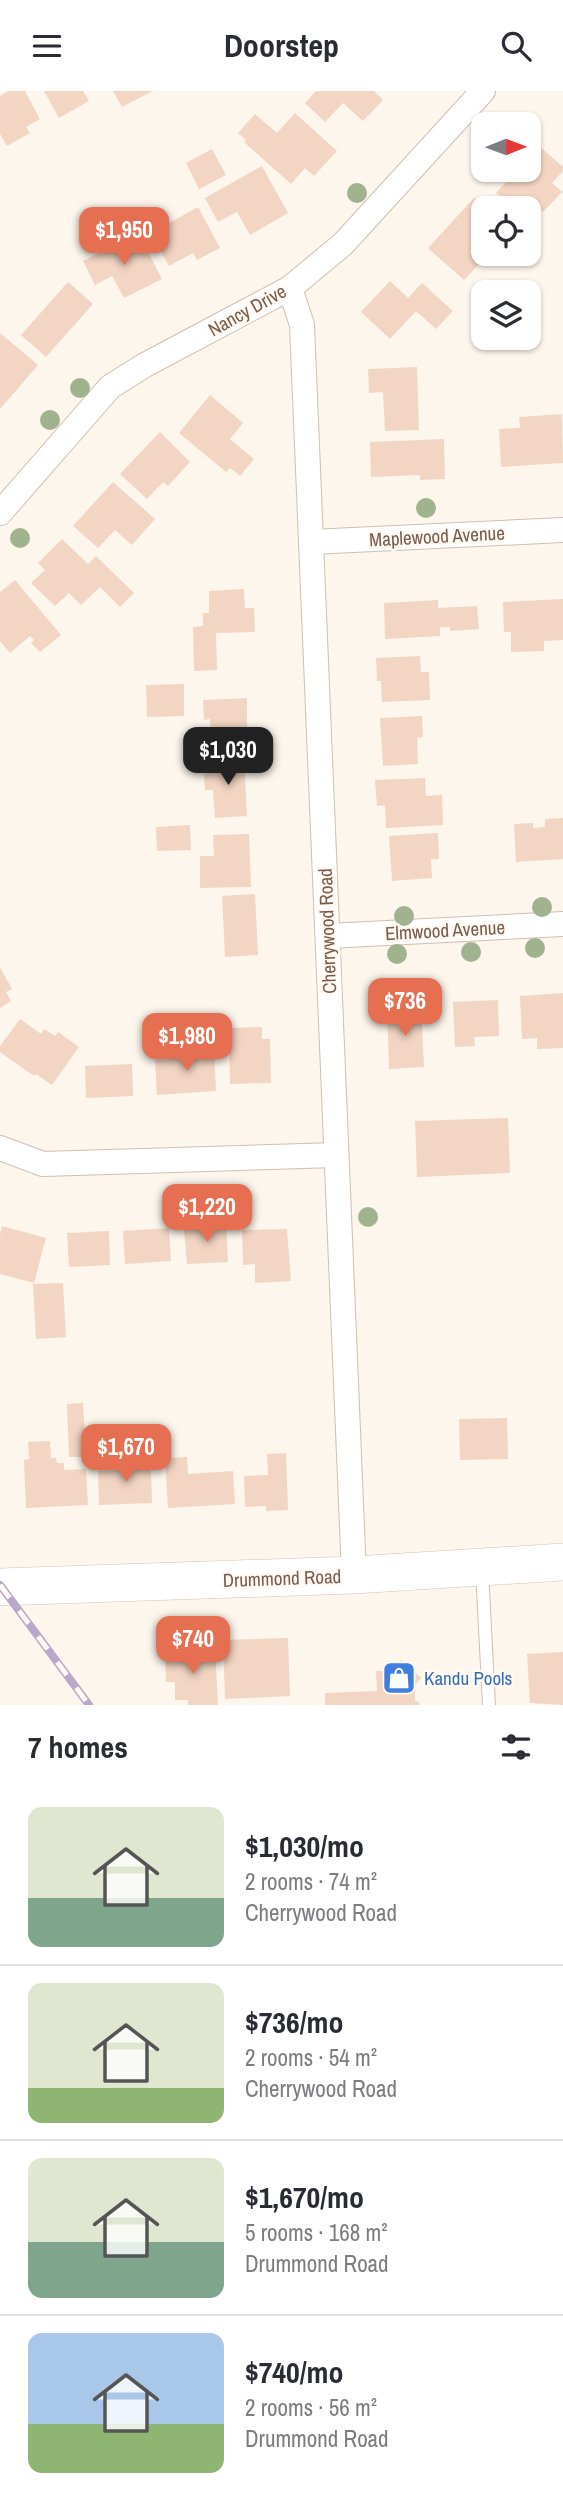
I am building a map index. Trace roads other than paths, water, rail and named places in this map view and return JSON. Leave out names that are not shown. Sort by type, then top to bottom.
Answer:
[{"type":"main road","name":"Drummond Road","points":[[0,1587],[354,1575],[563,1562]]},
{"type":"street","name":"Nancy Drive","points":[[0,513],[110,387],[145,365],[290,288],[343,244],[484,91]]},
{"type":"street","name":"Cherrywood Road","points":[[290,288],[302,325],[354,1575]]},
{"type":"street","name":"Maplewood Avenue","points":[[311,542],[563,530]]},
{"type":"street","name":"Elmwood Avenue","points":[[328,936],[563,925]]},
{"type":"street","points":[[0,1148],[43,1164],[336,1155]]},
{"type":"lane","points":[[482,1566],[489,1705]]},
{"type":"railway","points":[[0,1585],[89,1705]]},
{"type":"place","name":"Kandu Pools","points":[[399,1678]]}]
